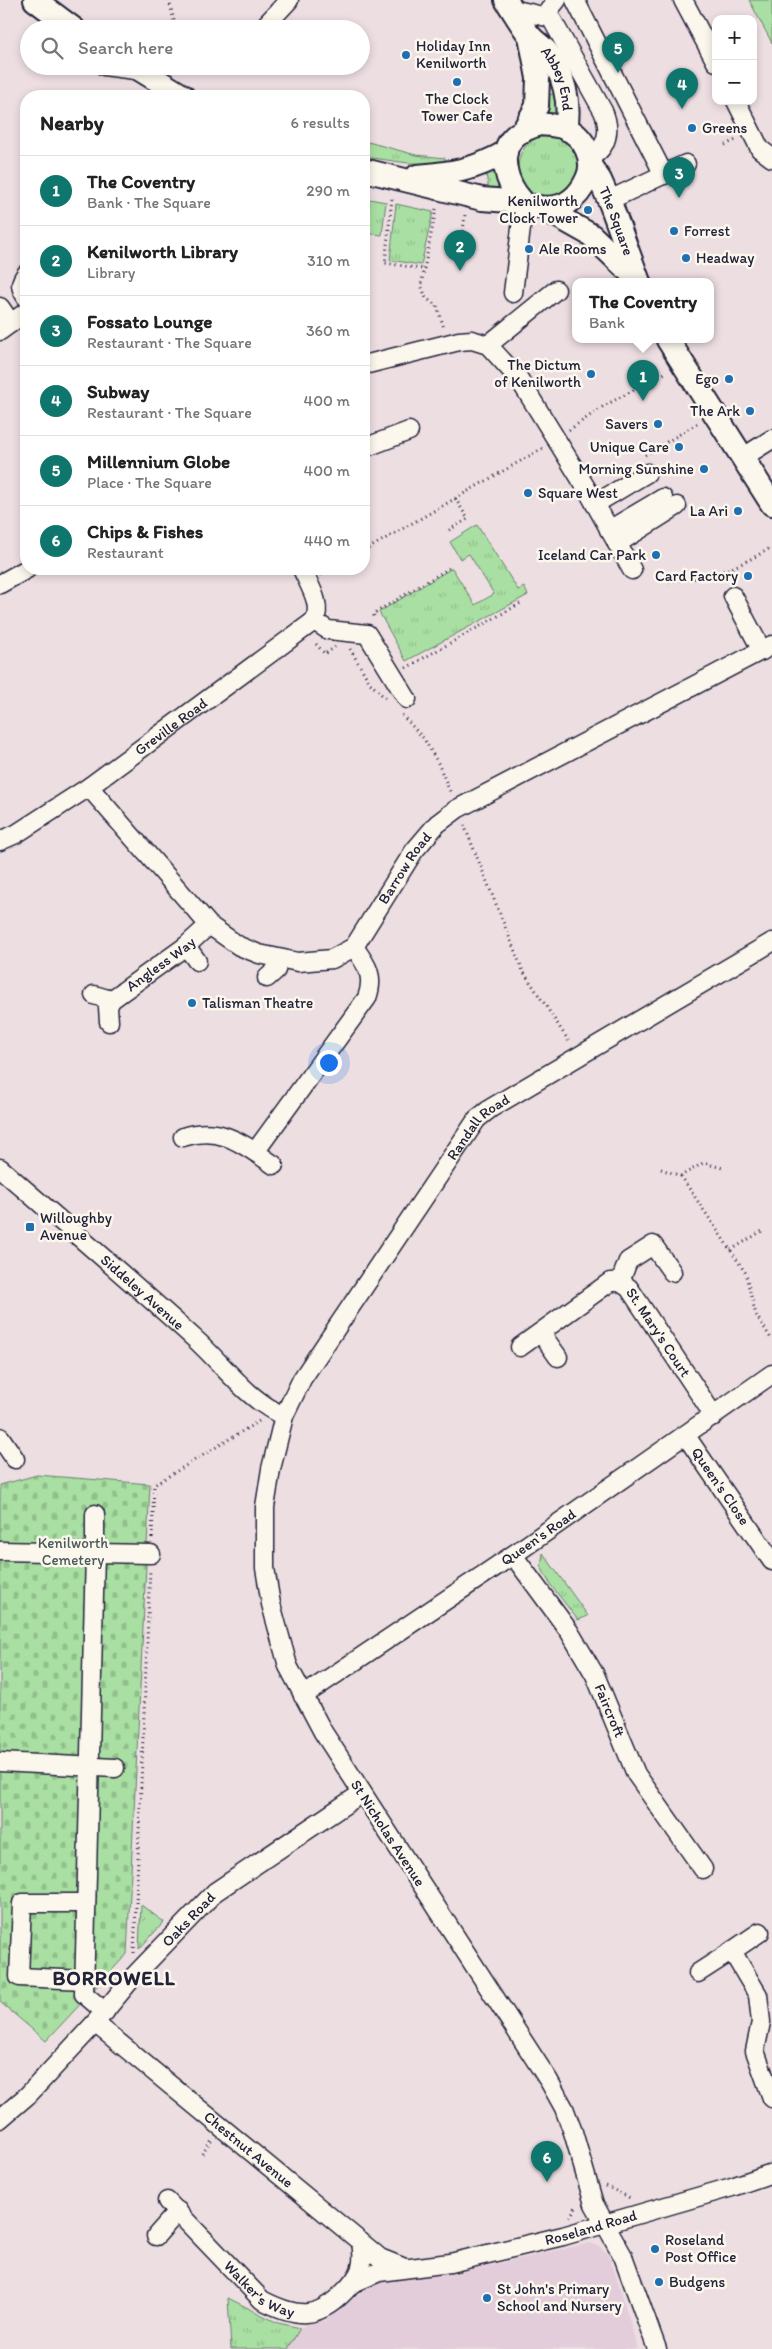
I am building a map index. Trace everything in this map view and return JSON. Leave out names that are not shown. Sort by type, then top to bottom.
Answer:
[{"type":"main road","points":[[35,0],[62,20]]},
{"type":"main road","name":"Abbey End","points":[[509,4],[530,36],[548,53],[566,91],[569,112],[566,128]]},
{"type":"main road","name":"Abbey End","points":[[523,131],[536,106],[538,78],[530,36]]},
{"type":"main road","points":[[149,75],[173,90]]},
{"type":"main road","points":[[370,171],[482,199],[554,208],[570,201],[583,186],[590,162],[583,144],[566,128],[539,124],[515,136],[506,152],[479,166],[448,173],[398,177]]},
{"type":"main road","points":[[506,152],[508,179],[531,205]]},
{"type":"main road","name":"The Square","points":[[590,162],[610,204],[637,278]]},
{"type":"main road","name":"The Square","points":[[531,205],[591,234],[636,278]]},
{"type":"main road","points":[[670,343],[748,455],[772,504]]},
{"type":"street","points":[[270,20],[289,0]]},
{"type":"street","points":[[575,0],[664,174]]},
{"type":"street","points":[[683,0],[715,60]]},
{"type":"street","points":[[509,4],[551,18],[603,111],[608,127],[605,142],[590,162]]},
{"type":"street","points":[[738,105],[760,149],[772,158]]},
{"type":"street","points":[[744,119],[772,144]]},
{"type":"street","name":"The Square","points":[[618,196],[686,164]]},
{"type":"street","points":[[513,293],[522,220],[531,205]]},
{"type":"street","points":[[488,344],[556,290]]},
{"type":"street","points":[[0,307],[6,327],[20,316]]},
{"type":"street","points":[[370,363],[466,339],[488,344],[519,379],[595,504],[632,570]]},
{"type":"street","points":[[370,446],[409,430]]},
{"type":"street","points":[[748,455],[772,439]]},
{"type":"street","points":[[595,504],[648,472]]},
{"type":"street","points":[[613,537],[670,502]]},
{"type":"street","points":[[0,584],[20,573]]},
{"type":"street","points":[[305,575],[317,604],[318,610],[314,621],[328,630],[367,634],[392,676],[402,705]]},
{"type":"street","points":[[732,596],[767,648]]},
{"type":"street","name":"Greville Road","points":[[0,841],[16,834],[89,786],[314,621]]},
{"type":"street","name":"Barrow Road","points":[[89,786],[209,925],[239,946],[259,954],[298,962],[332,959],[354,947],[414,851],[437,824],[457,809],[767,648]]},
{"type":"street","name":"Angless Way","points":[[109,1022],[108,1007],[103,998],[186,946],[209,925]]},
{"type":"street","name":"Randall Road","points":[[279,1414],[477,1119],[491,1108],[772,942]]},
{"type":"street","points":[[186,946],[197,961]]},
{"type":"street","points":[[256,1152],[367,998],[370,989],[371,973],[354,947]]},
{"type":"street","points":[[266,978],[276,970],[279,959]]},
{"type":"street","points":[[182,1137],[195,1133],[215,1133],[232,1138],[274,1165]]},
{"type":"street","name":"Siddeley Avenue","points":[[0,1168],[197,1341],[237,1383],[264,1405],[279,1414]]},
{"type":"street","points":[[620,1282],[628,1261],[653,1245],[672,1272]]},
{"type":"street","name":"St. Mary's Court","points":[[520,1347],[610,1282],[620,1282],[629,1288],[714,1416]]},
{"type":"street","points":[[541,1333],[558,1357]]},
{"type":"street","name":"Queen's Road","points":[[303,1696],[513,1555],[686,1436],[772,1374]]},
{"type":"street","name":"St Nicholas Avenue","points":[[279,1414],[265,1507],[265,1568],[277,1628],[288,1666],[303,1696],[362,1793],[549,2081],[564,2108],[594,2204],[626,2264],[657,2349]]},
{"type":"street","name":"Queen's Close","points":[[686,1436],[772,1561]]},
{"type":"street","points":[[0,1437],[15,1459]]},
{"type":"street","points":[[86,1903],[22,1903],[19,1977],[84,1980],[90,1767],[95,1514]]},
{"type":"street","points":[[0,1551],[151,1554]]},
{"type":"street","name":"Faircroft","points":[[513,1555],[569,1631],[595,1675],[636,1774],[703,1869]]},
{"type":"street","points":[[0,1762],[115,1768]]},
{"type":"street","name":"Oaks Road","points":[[1,2117],[28,2095],[100,2018],[133,1977],[215,1892],[362,1793]]},
{"type":"street","points":[[698,1973],[760,1932]]},
{"type":"street","points":[[732,1951],[758,1995],[761,2022],[756,2051],[772,2098]]},
{"type":"street","name":"Chestnut Avenue","points":[[84,1980],[84,1994],[100,2018],[380,2258],[406,2268]]},
{"type":"street","name":"Roseland Road","points":[[406,2268],[450,2263],[605,2224],[772,2173]]},
{"type":"street","name":"Walker's Way","points":[[156,2236],[172,2206],[262,2300],[274,2306],[298,2313],[318,2312],[334,2302],[353,2283],[364,2262],[361,2242]]},
{"type":"street","name":"Walker's Way","points":[[353,2283],[379,2272],[406,2268]]},
{"type":"path","points":[[169,0],[174,20]]},
{"type":"path","points":[[392,198],[385,263],[423,269]]},
{"type":"path","points":[[436,208],[421,285],[426,298],[437,306],[443,323],[445,343]]},
{"type":"path","points":[[463,231],[466,212]]},
{"type":"path","points":[[370,548],[557,440],[604,406],[669,371]]},
{"type":"path","points":[[449,530],[468,519],[455,498]]},
{"type":"path","points":[[669,581],[699,577],[733,569],[772,547]]},
{"type":"path","points":[[374,616],[373,614],[452,567]]},
{"type":"path","points":[[392,676],[521,603]]},
{"type":"path","points":[[349,647],[370,682],[390,704]]},
{"type":"path","points":[[402,705],[438,763],[523,971],[578,1056]]},
{"type":"path","points":[[681,1176],[704,1163],[723,1168]]},
{"type":"path","points":[[661,1169],[681,1176],[731,1250],[745,1272],[756,1315],[772,1340]]},
{"type":"path","points":[[731,1250],[762,1231]]},
{"type":"path","points":[[133,1977],[154,1485],[279,1414]]},
{"type":"path","points":[[599,2182],[637,2202]]},
{"type":"shaded area","name":"St John's Primary School and Nursery","points":[[590,2243],[599,2246],[608,2254],[638,2349],[288,2349],[300,2328],[313,2321],[325,2321],[376,2280],[391,2276],[446,2275]]},
{"type":"green space","points":[[749,0],[772,0],[772,43]]},
{"type":"green space","points":[[558,93],[561,116],[541,117],[547,95]]},
{"type":"green space","points":[[546,134],[567,137],[586,171],[557,200],[533,195],[523,186],[520,179],[518,165],[522,152],[530,142]]},
{"type":"green space","points":[[370,143],[416,155],[445,158],[447,164],[408,163],[370,158]]},
{"type":"green space","points":[[500,169],[509,194],[489,190],[486,174]]},
{"type":"green space","points":[[370,199],[386,202],[382,235],[370,234]]},
{"type":"green space","points":[[396,204],[433,212],[421,265],[390,260]]},
{"type":"green space","points":[[477,525],[518,590],[524,587],[528,595],[406,661],[379,612],[452,568],[475,605],[494,594],[469,554],[460,559],[450,542]]},
{"type":"green space","name":"Kenilworth Cemetery","points":[[37,1475],[150,1484],[127,1954],[46,2041],[0,2002],[0,1485]]},
{"type":"green space","points":[[543,1553],[588,1616],[578,1620],[550,1584],[541,1567]]},
{"type":"green space","points":[[141,1905],[164,1922],[139,1949]]},
{"type":"green space","points":[[228,2298],[278,2323],[300,2328],[288,2349],[231,2349]]},
{"type":"place","name":"Holiday Inn Kenilworth","points":[[406,55]]},
{"type":"place","name":"Millennium Globe","points":[[618,73]]},
{"type":"place","name":"The Clock Tower Cafe","points":[[457,82]]},
{"type":"place","name":"Subway","points":[[682,109]]},
{"type":"place","name":"Greens","points":[[692,128]]},
{"type":"place","name":"Fossato Lounge","points":[[679,198]]},
{"type":"place","name":"Kenilworth Clock Tower","points":[[588,210]]},
{"type":"place","name":"Forrest","points":[[674,231]]},
{"type":"place","name":"Ale Rooms","points":[[529,249]]},
{"type":"place","name":"Headway","points":[[686,258]]},
{"type":"place","name":"Kenilworth Library","points":[[460,271]]},
{"type":"place","name":"The Dictum of Kenilworth","points":[[591,374]]},
{"type":"place","name":"Ego","points":[[729,379]]},
{"type":"place","name":"The Coventry","points":[[643,401]]},
{"type":"place","name":"The Ark","points":[[750,411]]},
{"type":"place","name":"Savers","points":[[658,424]]},
{"type":"place","name":"Unique Care","points":[[679,447]]},
{"type":"place","name":"Morning Sunshine","points":[[704,469]]},
{"type":"place","name":"Square West","points":[[528,493]]},
{"type":"place","name":"La Ari","points":[[738,511]]},
{"type":"place","name":"Iceland Car Park","points":[[656,555]]},
{"type":"place","name":"Card Factory","points":[[748,576]]},
{"type":"place","name":"Talisman Theatre","points":[[192,1003]]},
{"type":"place","name":"Willoughby Avenue","points":[[30,1227]]},
{"type":"place","name":"Chips & Fishes","points":[[547,2182]]},
{"type":"place","name":"Roseland Post Office","points":[[655,2249]]},
{"type":"place","name":"Budgens","points":[[659,2282]]},
{"type":"place","name":"St John's Primary School and Nursery","points":[[487,2298]]},
{"type":"district","name":"BORROWELL","points":[[114,1978]]}]
